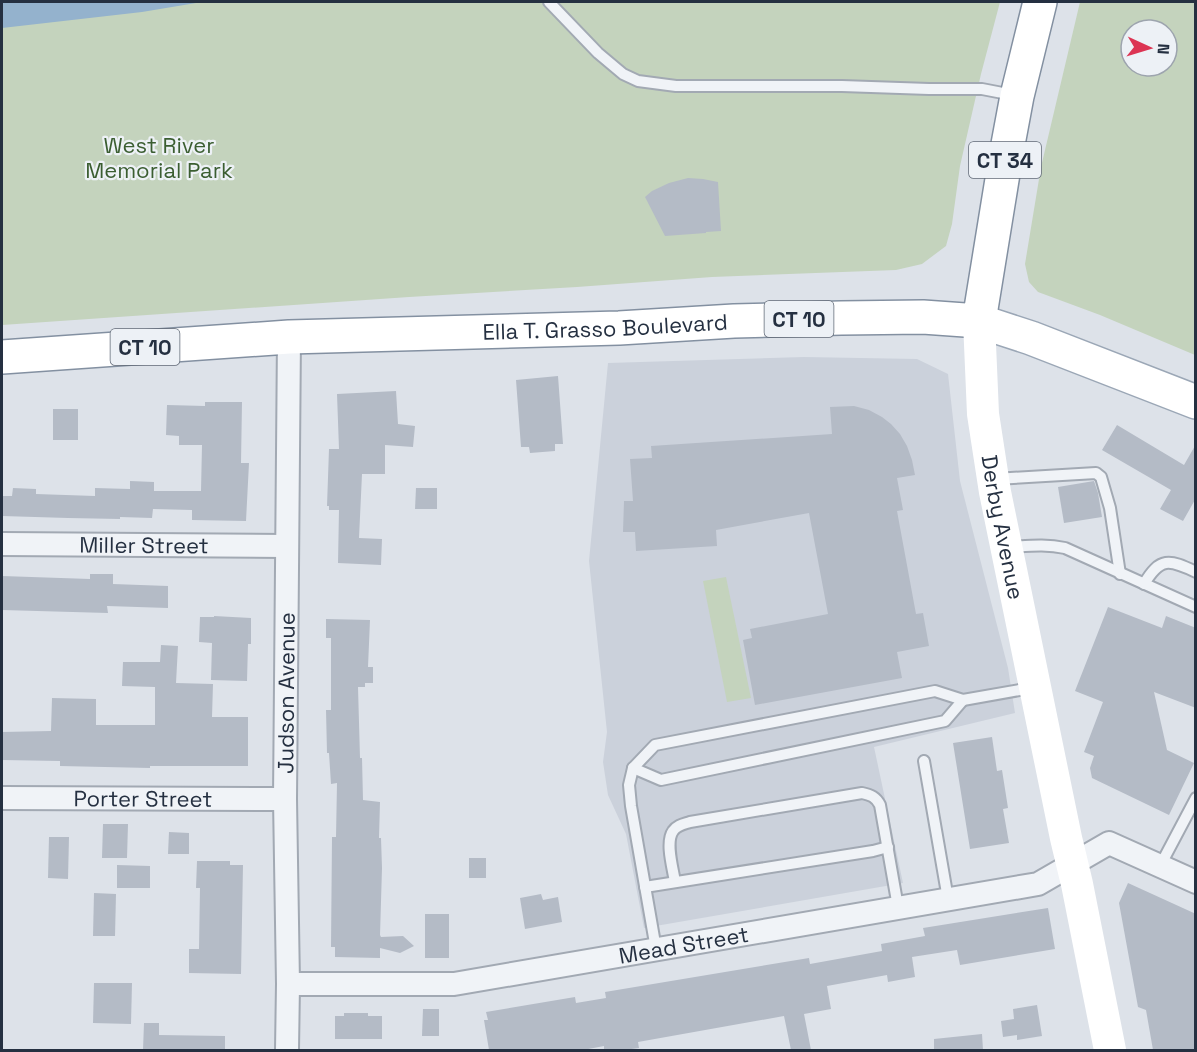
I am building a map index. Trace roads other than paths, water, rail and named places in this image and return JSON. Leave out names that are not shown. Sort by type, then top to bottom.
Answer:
[{"type":"main road","name":"Derby Avenue","points":[[1041,2],[1017,96],[979,321],[983,414],[1006,548],[1110,1050]]},
{"type":"main road","name":"Ella T. Grasso Boulevard","points":[[2,357],[289,337],[620,328],[734,321],[923,317],[979,321],[1031,338],[1196,402]]},
{"type":"street","name":"Judson Avenue","points":[[287,1050],[285,800],[289,337]]},
{"type":"street","name":"Miller Street","points":[[2,544],[286,546]]},
{"type":"street","name":"Porter Street","points":[[2,798],[285,800]]},
{"type":"street","name":"Mead Street","points":[[288,984],[454,984],[1038,884],[1109,843],[1160,866]]},
{"type":"street","points":[[1160,866],[1196,882]]},
{"type":"lane","points":[[549,2],[597,53],[623,74],[638,81],[676,86],[982,89],[1017,96]]},
{"type":"lane","points":[[993,479],[1096,473],[1101,477],[1110,508],[1120,574]]},
{"type":"lane","points":[[1006,548],[1039,545],[1065,548],[1196,607]]},
{"type":"lane","points":[[1144,584],[1153,569],[1163,563],[1177,563],[1196,572]]},
{"type":"lane","points":[[656,949],[629,785],[633,768],[656,745],[935,691],[963,700],[1035,687]]},
{"type":"lane","points":[[633,768],[661,780],[945,721],[963,700]]},
{"type":"lane","points":[[924,761],[948,899]]},
{"type":"lane","points":[[675,882],[669,842],[672,832],[679,826],[690,822],[862,793],[876,798],[880,805],[898,907]]},
{"type":"lane","points":[[1160,866],[1196,798]]},
{"type":"lane","points":[[645,887],[888,848]]},
{"type":"water","points":[[2,2],[202,2],[142,12],[2,28]]},
{"type":"park label","name":"West River Memorial Park","points":[[159,158]]}]
